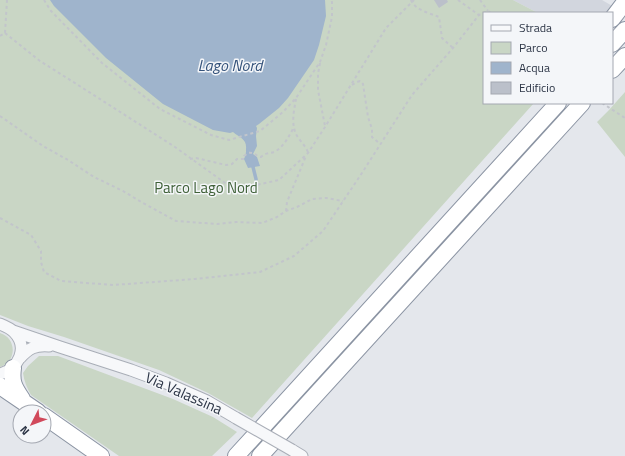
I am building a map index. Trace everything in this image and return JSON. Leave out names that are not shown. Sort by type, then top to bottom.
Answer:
[{"type":"highway","points":[[613,18],[625,2]]},
{"type":"highway","points":[[613,43],[625,30]]},
{"type":"highway","points":[[613,69],[625,56]]},
{"type":"highway","points":[[414,261],[417,246],[420,241],[542,104]]},
{"type":"highway","points":[[236,456],[557,104]]},
{"type":"highway","points":[[260,456],[581,104]]},
{"type":"highway","points":[[11,366],[13,385],[24,402]]},
{"type":"highway","points":[[0,386],[27,404]]},
{"type":"highway","points":[[52,422],[101,456]]},
{"type":"highway","points":[[269,456],[280,435]]},
{"type":"highway","points":[[233,456],[249,443]]},
{"type":"street","name":"Via Valassina","points":[[0,324],[13,331],[166,383],[206,401],[302,456]]},
{"type":"street","points":[[11,366],[21,348],[19,338],[13,331]]},
{"type":"street","name":"Via Valassina","points":[[11,366],[29,349],[34,347],[47,345],[60,347]]},
{"type":"path","points":[[5,33],[7,0]]},
{"type":"path","points":[[44,0],[51,10],[102,63],[160,109],[211,135],[229,140],[260,131],[283,112],[296,98],[320,62]]},
{"type":"path","points":[[325,127],[318,90],[318,74],[332,17],[331,0]]},
{"type":"path","points":[[458,0],[479,15]]},
{"type":"path","points":[[480,0],[490,12]]},
{"type":"path","points":[[286,211],[287,202],[307,154],[386,28],[412,1],[419,9],[439,17],[442,38],[453,48]]},
{"type":"path","points":[[0,218],[31,235],[42,251],[40,262],[44,272],[61,281],[113,285],[195,279],[260,272],[294,256],[323,230],[412,95],[453,48],[479,15],[483,14]]},
{"type":"path","points":[[0,36],[5,33]]},
{"type":"path","points":[[5,33],[40,61],[169,144],[228,185],[247,187],[279,180],[307,154]]},
{"type":"path","points":[[351,85],[360,81],[363,84],[368,117],[372,129],[372,137],[380,144]]},
{"type":"path","points":[[296,98],[293,113],[294,127],[296,134],[305,145],[307,154]]},
{"type":"path","points":[[603,104],[625,118]]},
{"type":"path","points":[[0,116],[43,146],[94,177],[123,191],[176,221],[216,224],[236,222],[262,223],[278,217],[286,211],[312,199],[326,198],[343,201]]},
{"type":"path","points":[[190,159],[196,158],[226,166],[232,164],[237,159],[244,159],[244,156],[248,153],[254,153],[261,157],[264,154],[275,152],[285,143],[294,127]]},
{"type":"shaded area","points":[[513,0],[602,0],[614,7],[610,12],[536,12]]},
{"type":"green space","name":"Parco Lago Nord","points":[[0,0],[513,0],[536,12],[483,12],[483,104],[533,104],[252,418],[208,393],[159,370],[28,326],[0,315]]},
{"type":"green space","points":[[625,92],[625,157],[597,122]]},
{"type":"green space","points":[[0,333],[10,340],[13,350],[10,360],[0,367]]},
{"type":"green space","points":[[39,356],[58,356],[173,399],[213,417],[237,432],[212,456],[119,456],[52,410],[52,404],[44,404],[31,395],[23,373]]},
{"type":"water","name":"Lago Nord","points":[[50,0],[325,0],[326,16],[314,60],[288,98],[279,108],[256,126],[257,146],[253,154],[257,157],[260,166],[248,168],[244,159],[246,154],[246,146],[242,139],[233,132],[230,133],[213,130],[163,104],[106,58],[54,6]]},
{"type":"building","points":[[434,0],[447,0],[448,2],[439,8]]},
{"type":"waterway","points":[[253,167],[256,179]]}]
